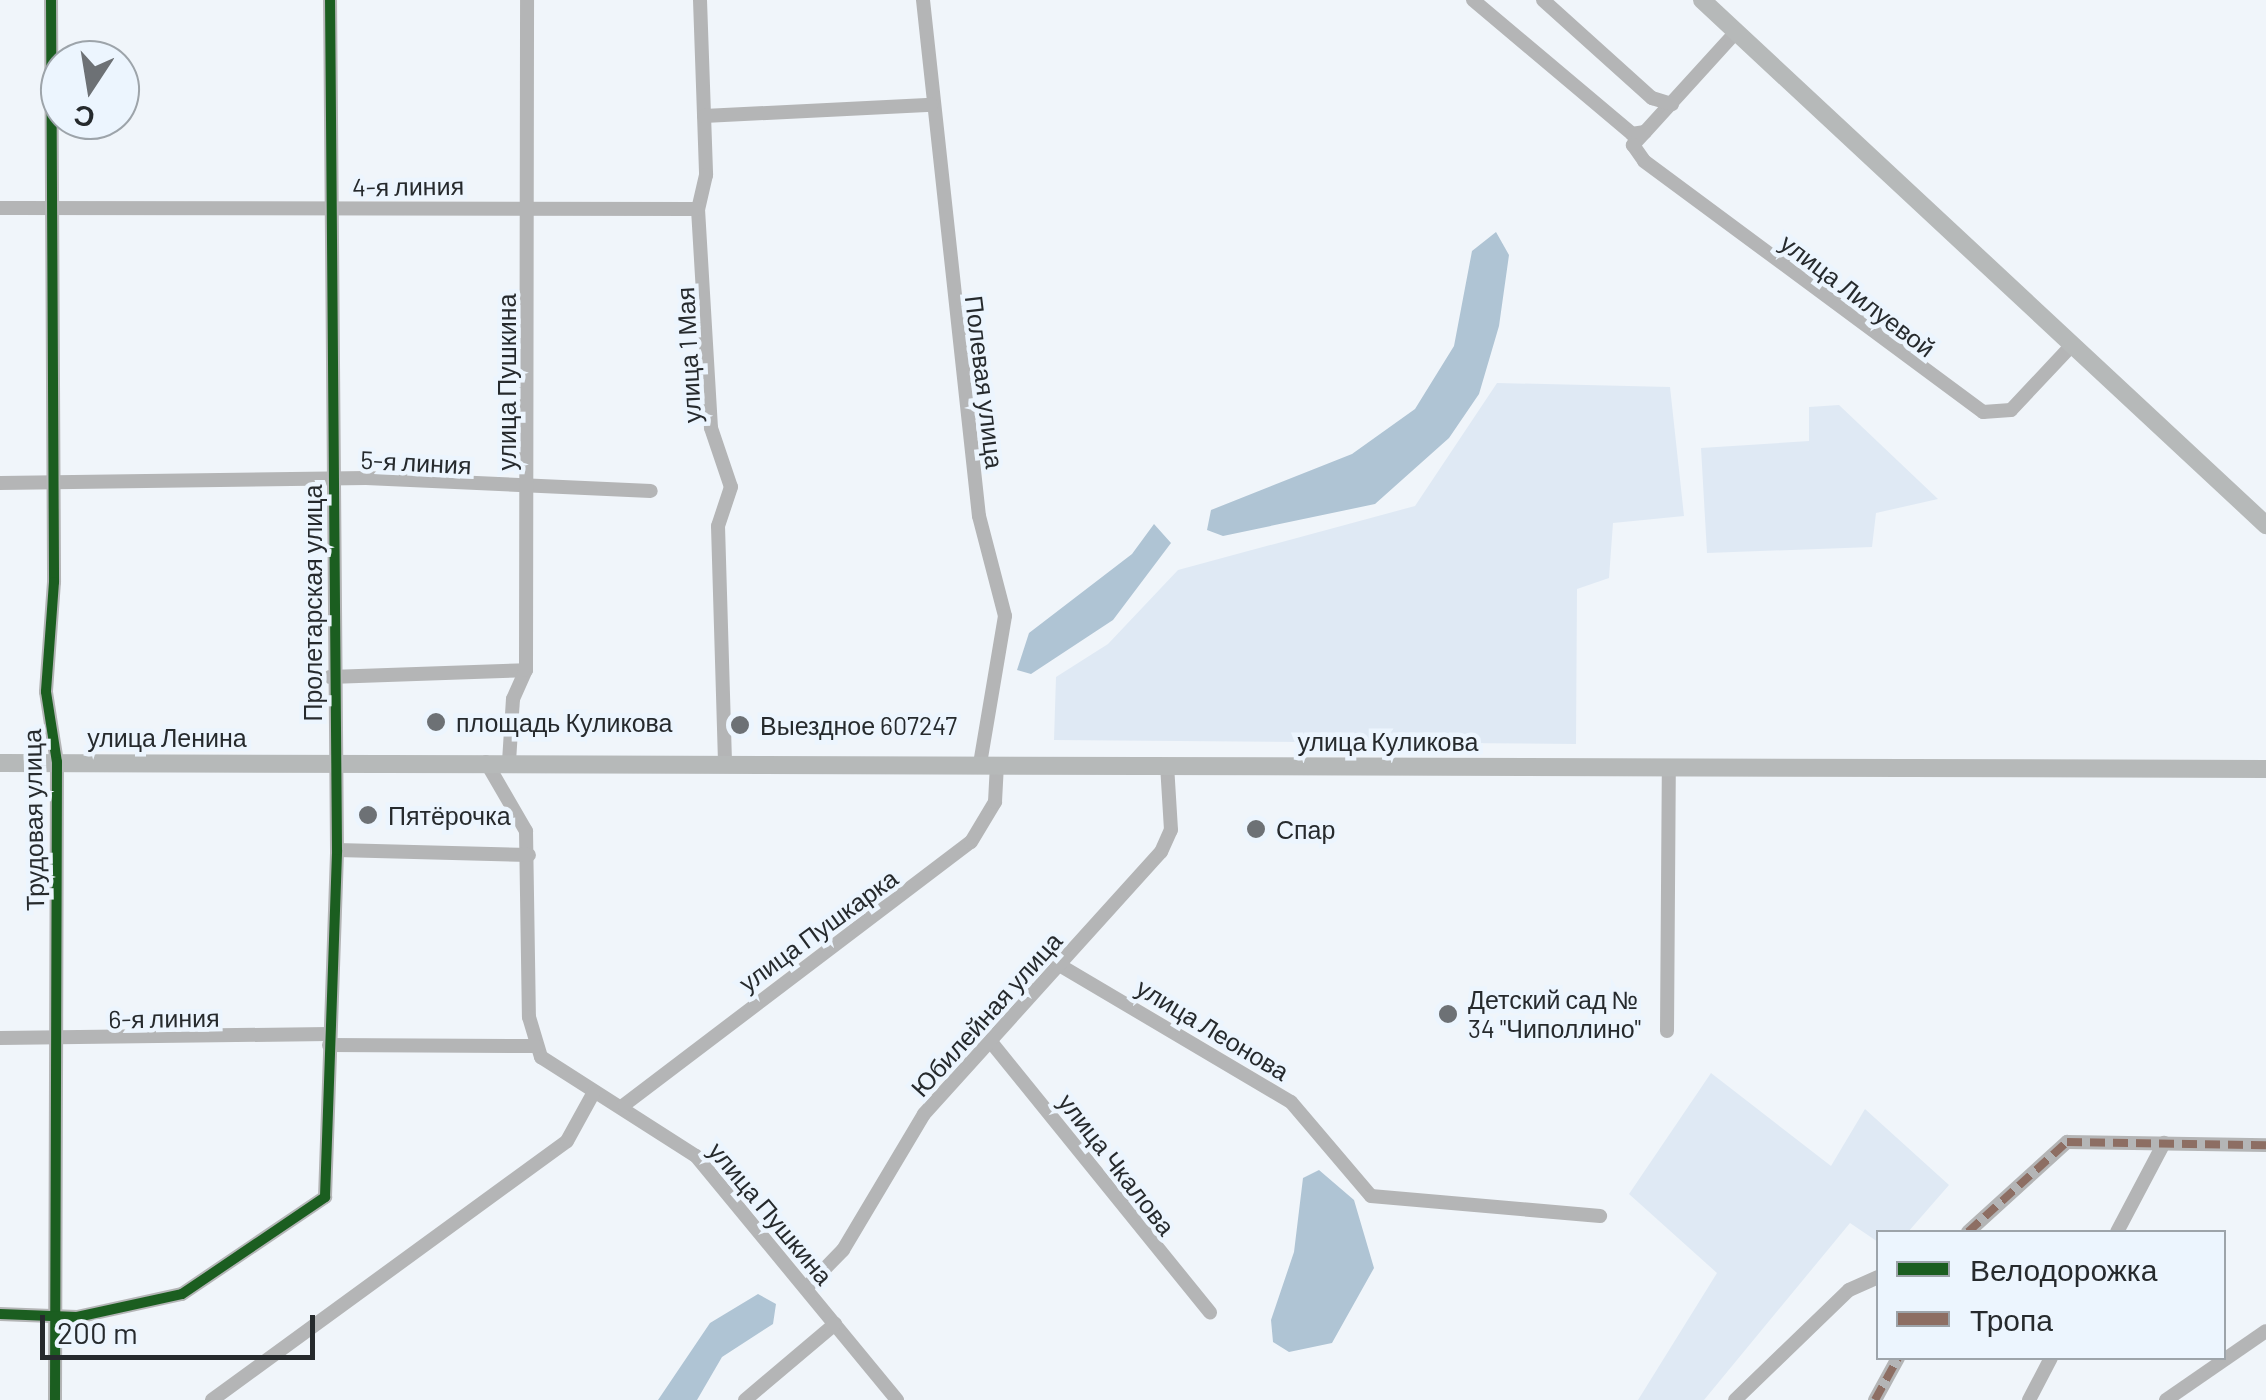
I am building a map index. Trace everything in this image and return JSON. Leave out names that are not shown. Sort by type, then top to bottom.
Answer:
[{"type":"main road","points":[[1702,0],[2266,525]]},
{"type":"main road","points":[[334,762],[509,762]]},
{"type":"main road","name":"улица Ленина","points":[[0,763],[334,762]]},
{"type":"main road","name":"улица Куликова","points":[[509,762],[725,766],[2266,769]]},
{"type":"street","name":"Трудовая улица","points":[[51,0],[54,482],[46,692],[57,762],[52,1039],[55,1400]]},
{"type":"street","name":"Пролетарская улица","points":[[54,1316],[182,1294],[321,1204],[337,850],[330,677],[330,0]]},
{"type":"street","name":"улица Пушкина","points":[[509,762],[513,698],[526,670],[527,0]]},
{"type":"street","name":"улица 1 Мая","points":[[700,0],[704,116],[698,208],[712,428],[731,488],[718,526],[725,766]]},
{"type":"street","name":"Полевая улица","points":[[922,0],[979,516],[1005,616],[988,764]]},
{"type":"street","points":[[1473,0],[1615,129],[1645,132],[1736,32]]},
{"type":"street","points":[[1543,0],[1652,98],[1672,104]]},
{"type":"street","points":[[704,116],[932,105]]},
{"type":"street","name":"улица Лилуевой","points":[[1645,132],[1634,145],[1644,160],[1983,412],[2011,410],[2071,346]]},
{"type":"street","name":"4-я линия","points":[[0,208],[698,208]]},
{"type":"street","name":"5-я линия","points":[[0,483],[332,478],[528,490],[651,491]]},
{"type":"street","points":[[330,677],[526,670]]},
{"type":"street","points":[[486,762],[523,820],[529,855],[536,1046]]},
{"type":"street","name":"улица Пушкарка","points":[[624,1105],[970,842],[995,802],[988,764]]},
{"type":"street","name":"Юбилейная улица","points":[[806,1288],[843,1250],[924,1114],[1061,966],[1166,844],[1167,765]]},
{"type":"street","points":[[1667,1032],[1669,767]]},
{"type":"street","points":[[337,850],[529,855]]},
{"type":"street","name":"улица Леонова","points":[[1061,966],[1291,1102],[1371,1196],[1391,1205],[1600,1216]]},
{"type":"street","name":"6-я линия","points":[[0,1038],[536,1046]]},
{"type":"street","name":"улица Чкалова","points":[[991,1042],[1210,1312]]},
{"type":"street","name":"улица Пушкина","points":[[536,1046],[594,1092],[624,1105],[696,1156],[897,1400]]},
{"type":"street","points":[[212,1400],[567,1141],[594,1092]]},
{"type":"street","points":[[1970,1230],[2067,1142],[2266,1145]]},
{"type":"street","points":[[2118,1230],[2164,1143]]},
{"type":"street","points":[[1735,1400],[1849,1290],[1876,1278]]},
{"type":"street","points":[[0,1314],[54,1316]]},
{"type":"street","points":[[744,1400],[835,1324]]},
{"type":"street","points":[[2226,1359],[2266,1331]]},
{"type":"street","points":[[1875,1400],[1897,1360]]},
{"type":"street","points":[[2029,1400],[2051,1360]]},
{"type":"street","points":[[2166,1400],[2224,1360]]},
{"type":"shaded area","points":[[1497,383],[1670,387],[1684,516],[1613,523],[1609,578],[1577,589],[1576,744],[1054,740],[1056,677],[1108,644],[1178,570],[1415,506]]},
{"type":"shaded area","points":[[1839,405],[1938,499],[1876,513],[1872,547],[1707,553],[1701,448],[1809,441],[1809,407]]},
{"type":"shaded area","points":[[1711,1073],[1831,1166],[1865,1109],[1949,1185],[1910,1230],[1876,1230],[1876,1241],[1850,1223],[1704,1400],[1638,1400],[1717,1273],[1629,1194]]},
{"type":"water","points":[[1496,232],[1509,255],[1499,326],[1479,394],[1449,438],[1375,504],[1223,536],[1207,530],[1211,510],[1352,454],[1415,409],[1454,346],[1472,251]]},
{"type":"water","points":[[1154,524],[1171,543],[1113,620],[1031,674],[1017,670],[1029,633],[1132,554]]},
{"type":"water","points":[[1319,1170],[1354,1200],[1374,1268],[1332,1343],[1289,1352],[1273,1342],[1271,1320],[1294,1252],[1303,1178]]},
{"type":"water","points":[[758,1294],[776,1304],[773,1324],[722,1357],[697,1400],[658,1400],[710,1323]]},
{"type":"marked path","points":[[1970,1230],[2067,1142],[2266,1145]]},
{"type":"marked path","points":[[1875,1400],[1897,1360]]},
{"type":"cycle path","points":[[51,0],[54,582],[46,692],[57,762],[55,1400]]},
{"type":"cycle path","points":[[0,1314],[77,1317],[182,1294],[325,1197],[337,850],[330,0]]},
{"type":"place","name":"площадь Куликова","points":[[436,722]]},
{"type":"place","name":"Выездное 607247","points":[[740,725]]},
{"type":"place","name":"Пятёрочка","points":[[368,815]]},
{"type":"place","name":"Спар","points":[[1256,829]]},
{"type":"place","name":"Детский сад № 34 \"Чиполлино\"","points":[[1448,1014]]}]
